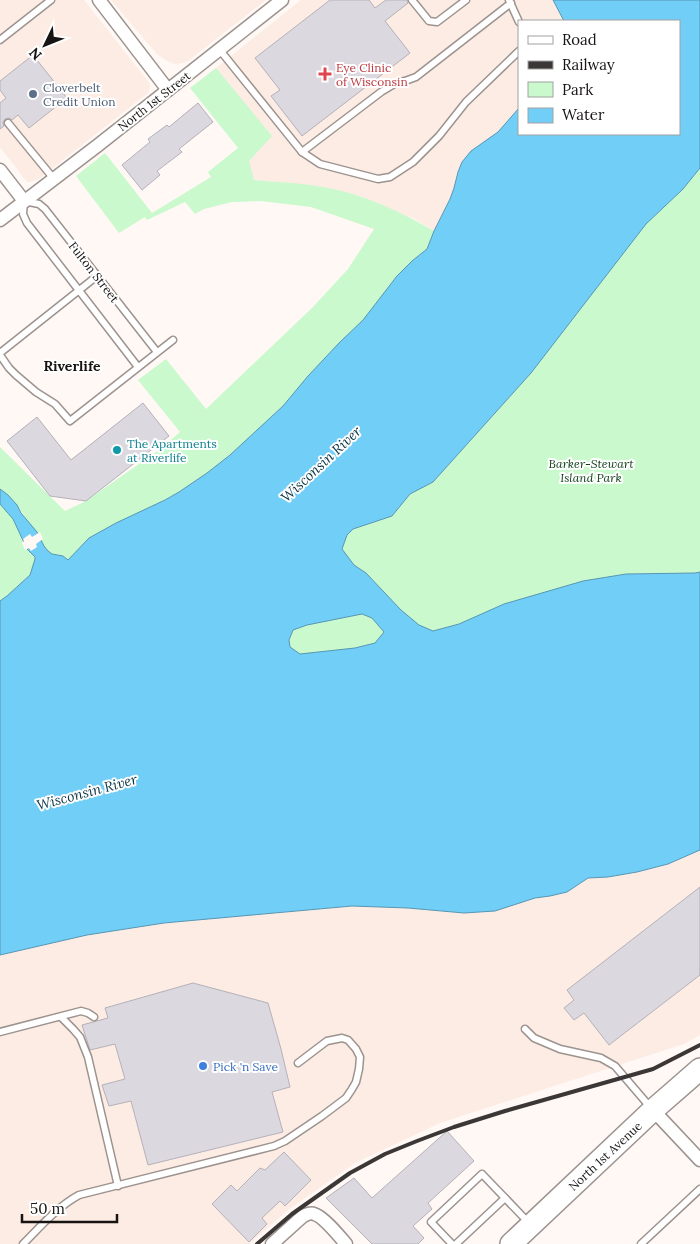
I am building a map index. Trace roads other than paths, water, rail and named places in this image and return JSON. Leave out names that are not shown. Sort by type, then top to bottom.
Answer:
[{"type":"main road","name":"North 1st Avenue","points":[[511,1244],[700,1069]]},
{"type":"street","points":[[99,0],[168,90]]},
{"type":"street","name":"North 1st Street","points":[[0,220],[282,0]]},
{"type":"street","name":"Fulton Street","points":[[0,170],[24,201]]},
{"type":"street","points":[[654,1110],[700,1160]]},
{"type":"street","points":[[272,1244],[303,1216],[309,1213],[315,1214],[325,1222],[346,1244]]},
{"type":"lane","points":[[0,40],[51,0]]},
{"type":"lane","points":[[412,0],[429,21],[437,22],[466,0]]},
{"type":"lane","points":[[302,152],[381,92],[396,83],[416,77],[510,1],[518,20]]},
{"type":"lane","points":[[220,49],[302,152],[320,164],[378,179],[390,177],[413,162],[431,146],[466,102],[518,52]]},
{"type":"lane","points":[[8,123],[54,179]]},
{"type":"lane","name":"Fulton Street","points":[[138,367],[26,223],[23,214],[24,201],[42,206],[157,352]]},
{"type":"lane","points":[[97,276],[0,354],[9,368],[21,380],[55,404],[70,421],[173,340]]},
{"type":"lane","points":[[0,1032],[81,1011],[94,1017]]},
{"type":"lane","points":[[60,1017],[80,1037],[88,1057],[118,1186]]},
{"type":"lane","points":[[525,1029],[534,1038],[560,1049],[601,1058],[614,1066],[654,1110]]},
{"type":"lane","points":[[22,1244],[68,1201],[79,1195],[252,1152],[285,1141],[346,1098],[356,1082],[360,1057],[348,1040],[342,1038],[327,1041],[298,1064]]},
{"type":"lane","points":[[452,1244],[431,1222],[482,1174],[531,1225]]},
{"type":"lane","points":[[641,1244],[700,1189]]},
{"type":"lane","points":[[456,1244],[505,1198]]},
{"type":"water","name":"Wisconsin River","points":[[553,0],[700,0],[700,168],[683,189],[646,224],[531,373],[433,482],[410,494],[392,516],[353,529],[347,535],[342,549],[354,565],[366,573],[401,610],[419,625],[433,631],[459,624],[504,604],[583,581],[626,574],[700,572],[700,850],[668,864],[637,872],[588,878],[567,892],[535,898],[495,911],[464,913],[352,906],[164,923],[87,935],[0,955],[0,601],[30,575],[35,557],[27,549],[13,519],[0,504],[0,489],[17,505],[48,551],[52,554],[63,556],[68,560],[89,538],[165,500],[207,473],[230,455],[283,406],[308,376],[363,320],[397,276],[427,249],[450,199],[462,162],[471,151],[498,132],[518,109],[518,135],[680,135],[680,20],[563,20]],"holes":[[[362,614],[372,618],[384,632],[375,643],[355,648],[300,654],[290,647],[289,640],[293,630],[307,625]]]},
{"type":"railway","points":[[257,1244],[292,1214],[350,1173],[385,1154],[454,1127],[653,1069],[700,1045]]},
{"type":"place","name":"Eye Clinic of Wisconsin","points":[[325,74]]},
{"type":"place","name":"Cloverbelt Credit Union","points":[[33,94]]},
{"type":"place","name":"The Apartments at Riverlife","points":[[117,450]]},
{"type":"place","name":"Pick 'n Save","points":[[203,1066]]},
{"type":"district","name":"Riverlife","points":[[72,366]]},
{"type":"park label","name":"Barker-Stewart Island Park","points":[[591,470]]}]
